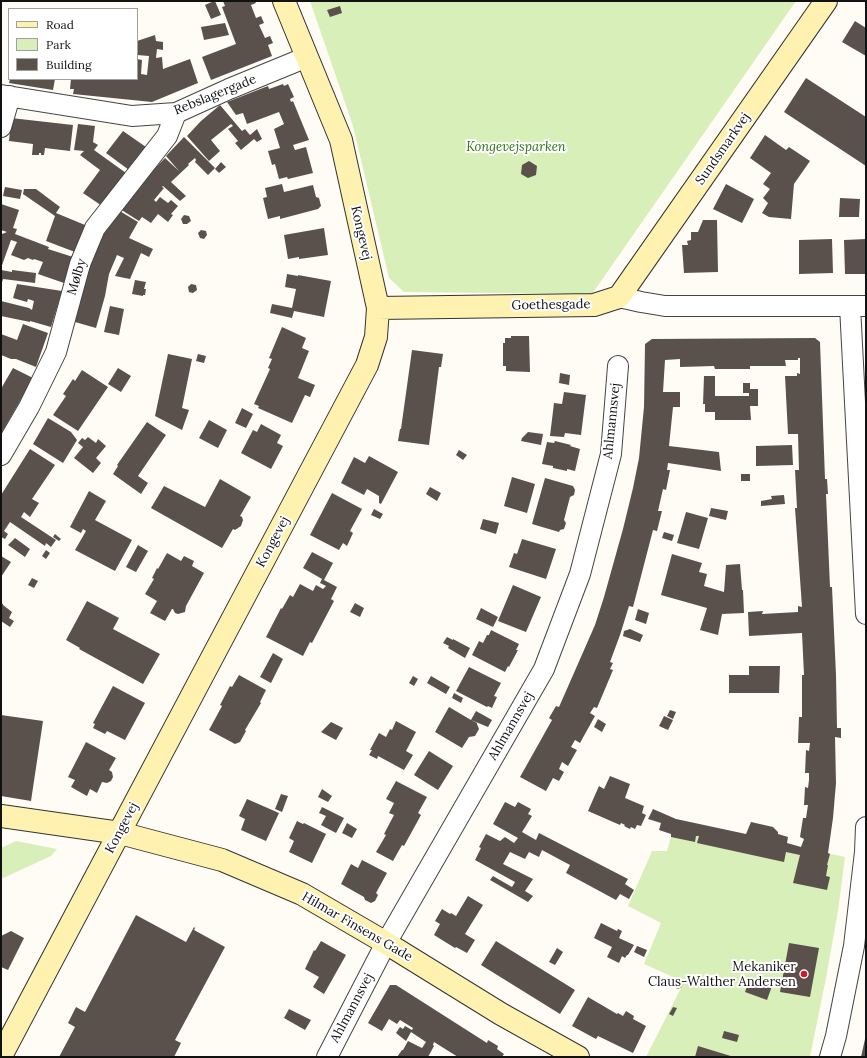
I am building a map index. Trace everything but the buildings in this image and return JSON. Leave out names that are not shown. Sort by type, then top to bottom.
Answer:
[{"type":"street","name":"Kongevej","points":[[1,1056],[367,365],[376,337],[378,308],[341,140],[284,1]]},
{"type":"street","name":"Sundsmarkvej","points":[[619,297],[826,1]]},
{"type":"street","name":"Rebslagergade","points":[[6,96],[132,116],[176,113],[229,89],[307,57]]},
{"type":"street","points":[[1,127],[6,96]]},
{"type":"street","name":"Mølby","points":[[1,455],[29,407],[56,352],[80,264],[95,228],[167,136],[176,113]]},
{"type":"street","points":[[619,297],[665,306],[858,306],[866,614]]},
{"type":"street","name":"Goethesgade","points":[[378,308],[594,305],[619,297]]},
{"type":"street","name":"Ahlmannsvej","points":[[327,1057],[386,942],[544,669],[580,574],[611,454],[618,366]]},
{"type":"street","name":"Hilmar Finsens Gade","points":[[1,816],[120,833],[222,860],[302,894],[386,942],[501,1014],[578,1057]]},
{"type":"street","points":[[830,1057],[836,1036],[854,946],[865,852],[866,827]]},
{"type":"green space","name":"Kongevejsparken","points":[[310,1],[796,1],[592,294],[404,292],[389,278],[353,126]]},
{"type":"green space","points":[[676,819],[845,857],[838,911],[810,1057],[646,1057],[684,982],[644,964],[661,923],[628,906],[652,851],[667,851]]},
{"type":"green space","points":[[16,841],[57,849],[51,856],[1,879],[1,848]]},
{"type":"place","name":"Mekaniker Claus-Walther Andersen","points":[[804,974]]}]
